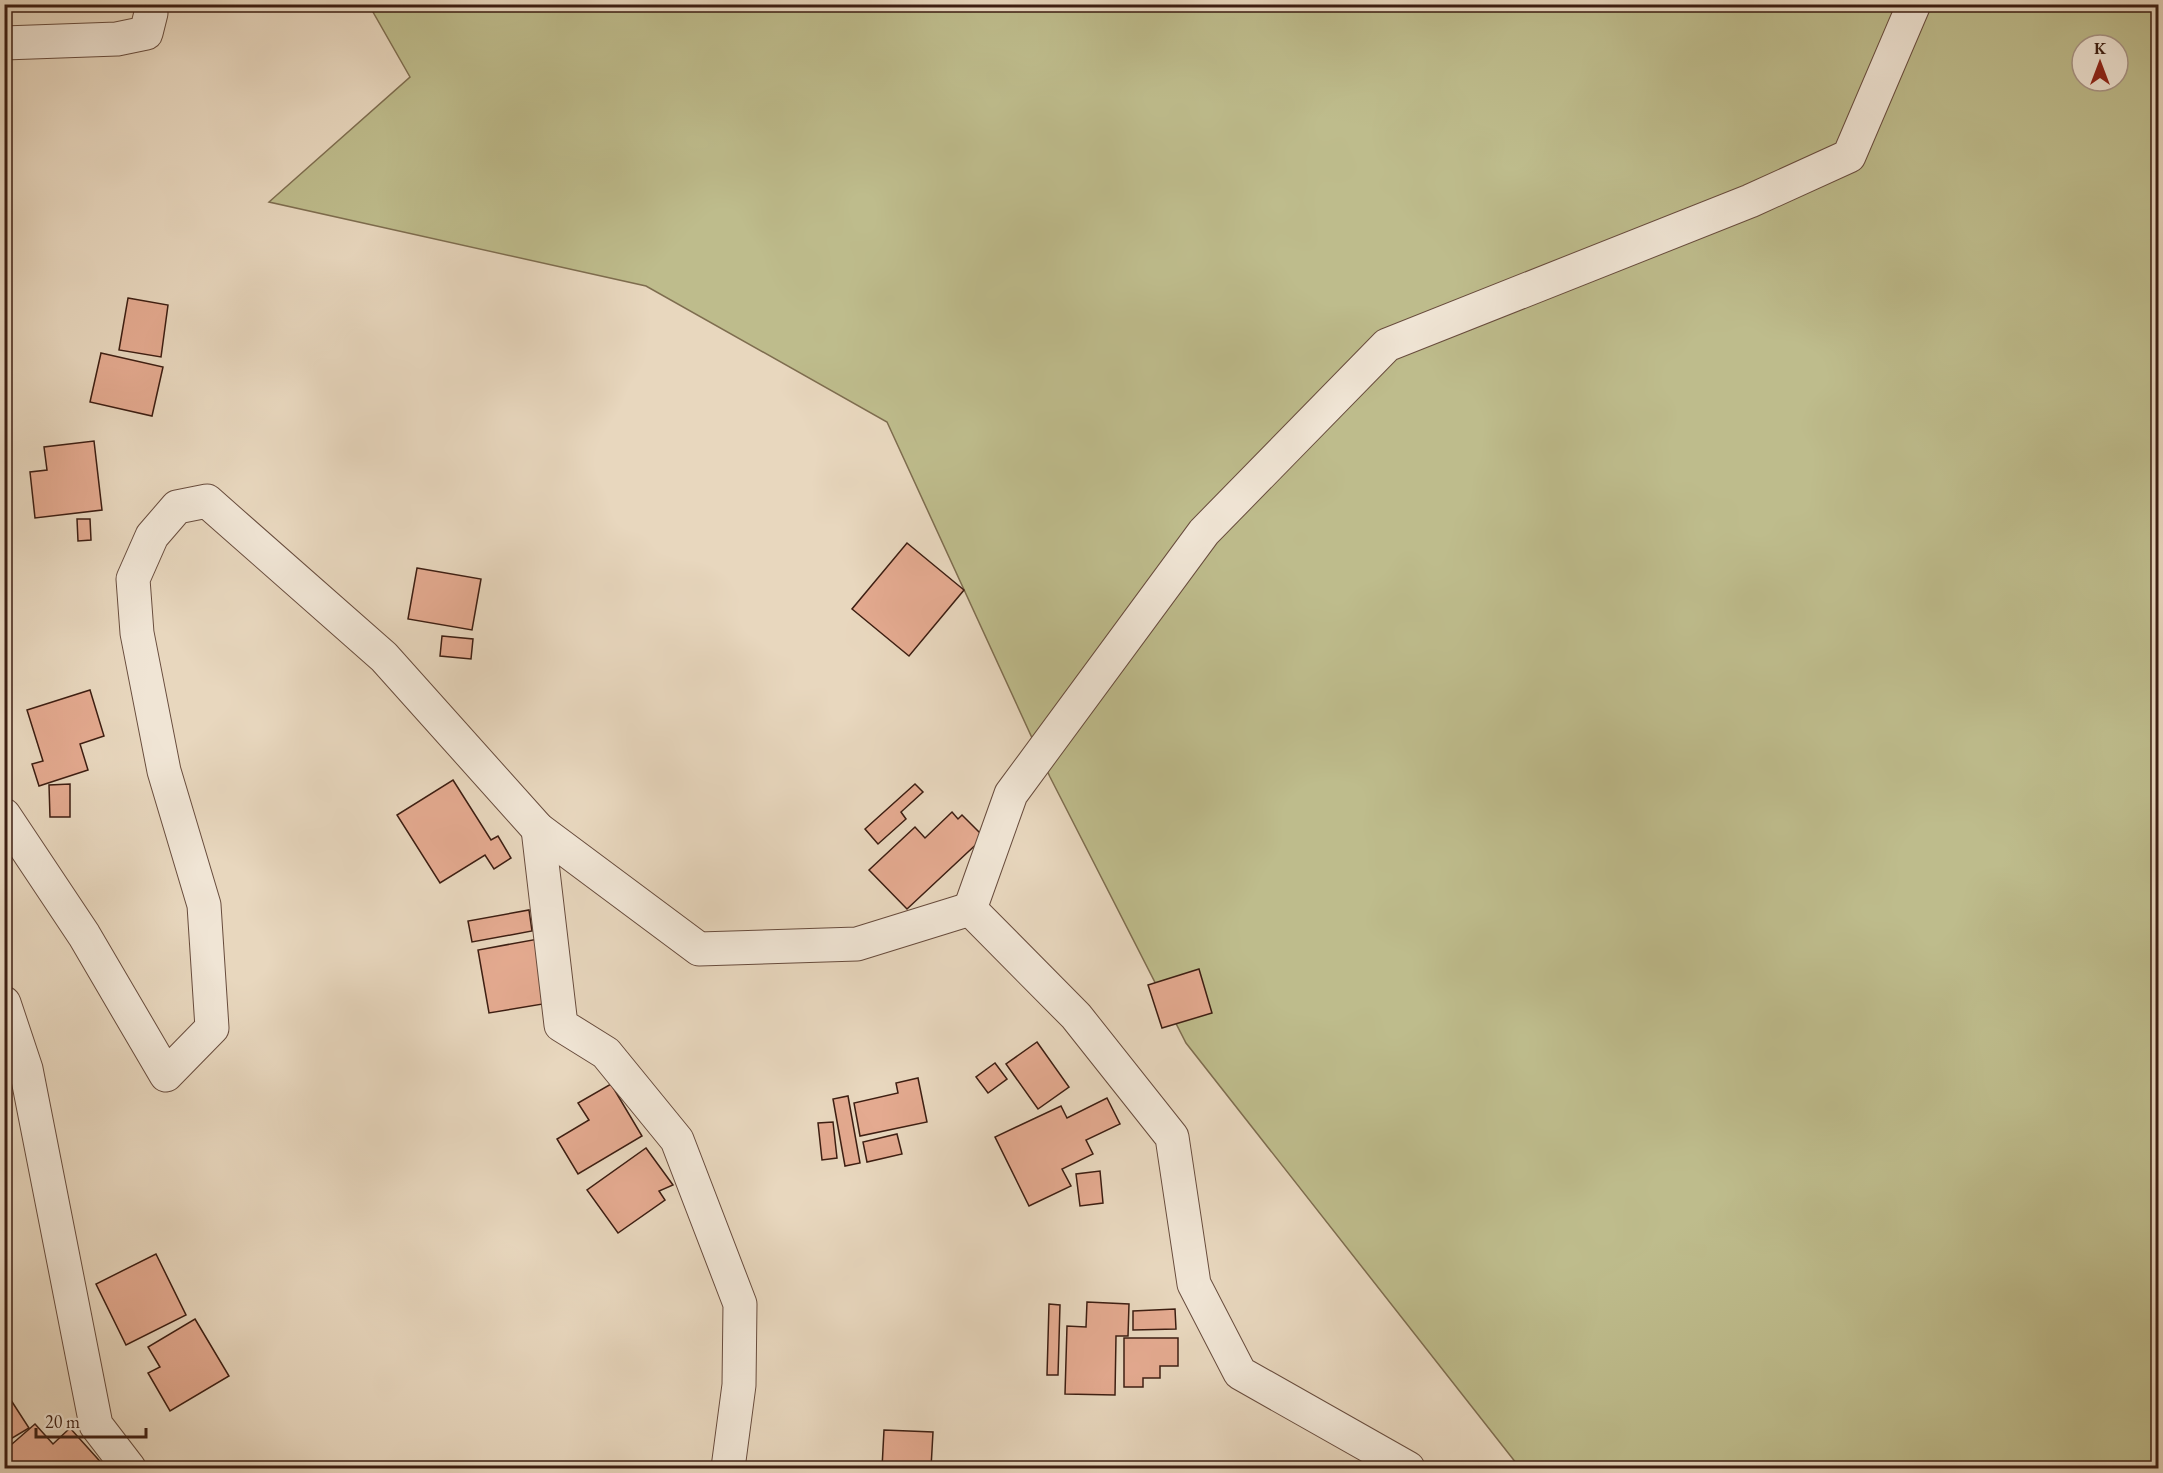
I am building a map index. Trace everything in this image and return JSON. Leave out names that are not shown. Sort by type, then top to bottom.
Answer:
[{"type":"street","points":[[4,43],[117,39],[146,33],[151,13],[150,4]]},
{"type":"street","points":[[970,909],[1011,794],[1204,532],[1387,345],[1750,201],[1849,156],[1914,4]]},
{"type":"street","points":[[4,815],[84,935],[166,1075],[212,1028],[204,904],[164,771],[137,633],[133,579],[152,536],[177,507],[207,501],[384,657],[538,829],[699,949],[857,944],[970,909]]},
{"type":"street","points":[[538,829],[561,1025],[606,1053],[677,1140],[740,1304],[739,1385],[728,1468]]},
{"type":"street","points":[[970,909],[1077,1016],[1172,1137],[1194,1284],[1240,1373],[1408,1468]]},
{"type":"street","points":[[4,1003],[26,1069],[96,1425],[129,1468]]},
{"type":"shaded area","points":[[369,5],[2158,5],[2158,1468],[1520,1468],[1186,1043],[1050,777],[887,422],[646,286],[269,202],[410,77]]},
{"type":"building","points":[[128,298],[168,305],[161,357],[119,350]]},
{"type":"building","points":[[101,353],[163,367],[152,416],[90,402]]},
{"type":"building","points":[[94,441],[102,510],[35,518],[30,472],[47,470],[44,447]]},
{"type":"building","points":[[77,519],[90,519],[91,540],[78,541]]},
{"type":"building","points":[[907,543],[964,590],[909,656],[852,609]]},
{"type":"building","points":[[417,568],[481,579],[472,630],[408,619]]},
{"type":"building","points":[[442,636],[473,639],[471,659],[440,656]]},
{"type":"building","points":[[90,690],[104,736],[80,744],[88,770],[39,786],[32,764],[43,761],[27,710]]},
{"type":"building","points":[[453,780],[491,840],[498,836],[511,858],[494,869],[485,855],[440,883],[397,815]]},
{"type":"building","points":[[70,784],[70,817],[50,817],[49,785]]},
{"type":"building","points":[[915,784],[923,792],[901,812],[906,819],[878,844],[865,829]]},
{"type":"building","points":[[952,812],[958,819],[962,815],[984,837],[907,909],[869,870],[915,827],[925,838]]},
{"type":"building","points":[[529,910],[532,931],[472,942],[468,921]]},
{"type":"building","points":[[538,939],[549,1003],[489,1013],[478,950]]},
{"type":"building","points":[[1199,969],[1212,1013],[1162,1028],[1148,985]]},
{"type":"building","points":[[1037,1042],[1069,1087],[1038,1109],[1006,1064]]},
{"type":"building","points":[[995,1063],[1007,1079],[988,1093],[976,1077]]},
{"type":"building","points":[[918,1078],[927,1122],[860,1136],[854,1103],[898,1093],[896,1083]]},
{"type":"building","points":[[611,1084],[642,1136],[578,1174],[557,1139],[589,1120],[578,1103]]},
{"type":"building","points":[[848,1096],[860,1163],[845,1166],[833,1099]]},
{"type":"building","points":[[1107,1098],[1120,1124],[1086,1140],[1093,1154],[1062,1169],[1071,1186],[1029,1206],[995,1137],[1061,1106],[1067,1118]]},
{"type":"building","points":[[833,1122],[837,1158],[822,1160],[818,1123]]},
{"type":"building","points":[[897,1134],[902,1154],[867,1162],[863,1142]]},
{"type":"building","points":[[646,1148],[673,1185],[659,1191],[665,1200],[618,1233],[587,1190]]},
{"type":"building","points":[[1100,1171],[1103,1203],[1080,1206],[1076,1174]]},
{"type":"building","points":[[156,1254],[186,1315],[126,1345],[96,1284]]},
{"type":"building","points":[[1087,1302],[1129,1304],[1128,1336],[1116,1336],[1115,1395],[1065,1394],[1067,1326],[1086,1327]]},
{"type":"building","points":[[1049,1304],[1060,1305],[1058,1375],[1047,1375]]},
{"type":"building","points":[[1175,1309],[1176,1329],[1133,1330],[1133,1311]]},
{"type":"building","points":[[195,1319],[229,1376],[170,1411],[148,1373],[160,1367],[148,1347]]},
{"type":"building","points":[[1124,1338],[1178,1338],[1178,1366],[1160,1366],[1160,1378],[1143,1378],[1143,1387],[1124,1387]]},
{"type":"building","points":[[7,1394],[29,1428],[4,1443],[4,1395]]},
{"type":"building","points":[[35,1424],[53,1444],[70,1428],[106,1468],[4,1468],[4,1451]]},
{"type":"building","points":[[884,1430],[933,1432],[931,1468],[882,1468]]},
{"type":"building","points":[[695,1465],[695,1468],[621,1468]]}]
